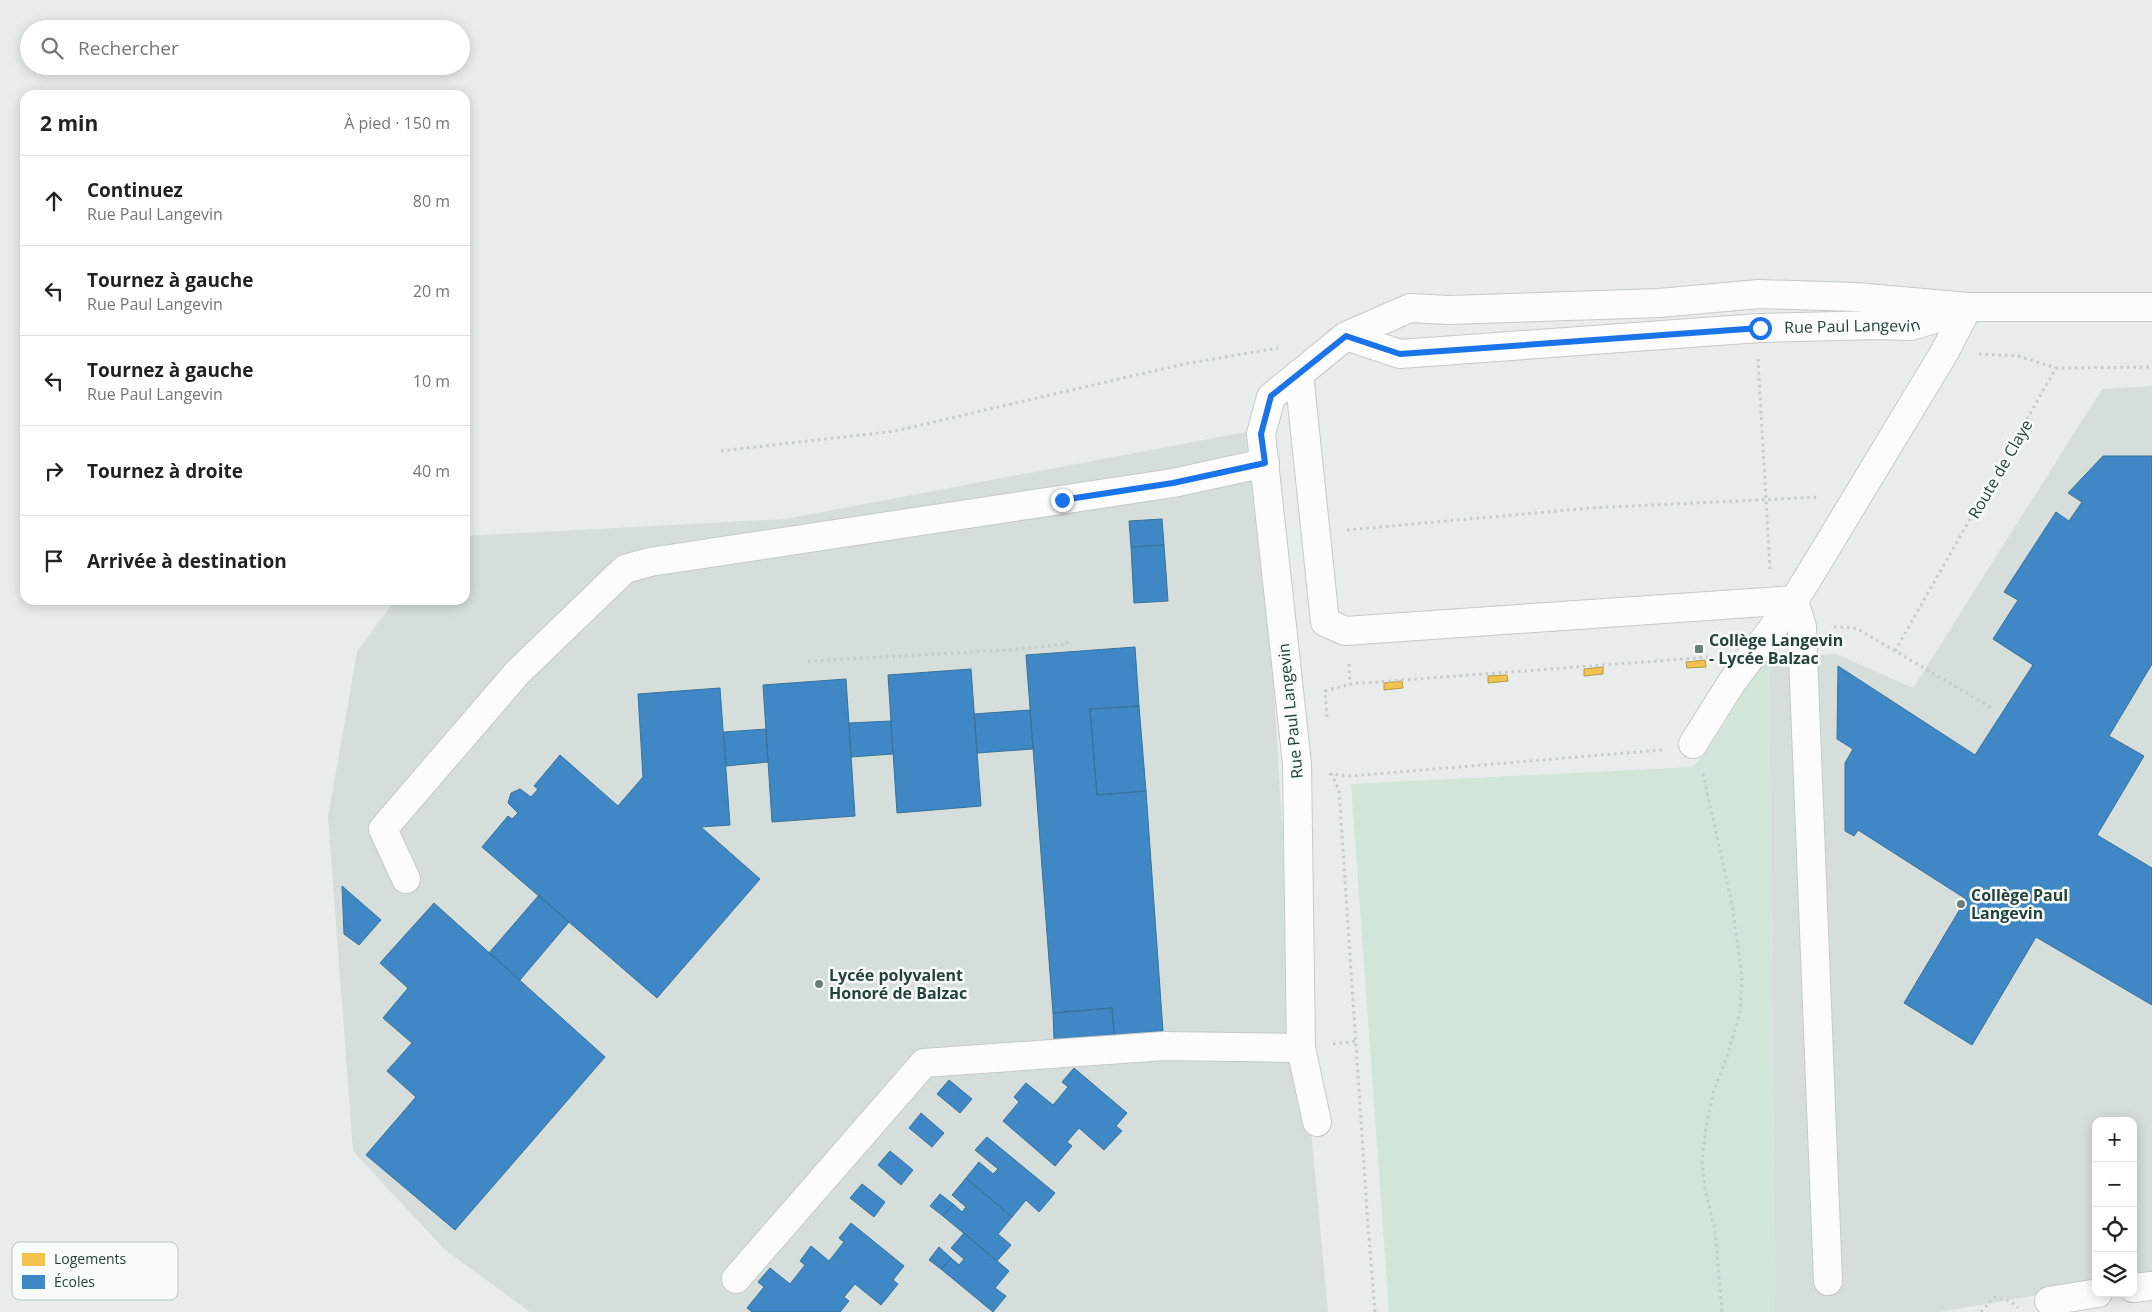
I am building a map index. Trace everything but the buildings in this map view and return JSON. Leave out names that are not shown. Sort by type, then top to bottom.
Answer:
[{"type":"street","name":"Rue Paul Langevin","points":[[1317,1122],[1301,1048],[1297,764],[1261,434],[1271,396],[1346,336],[1410,308],[1449,310],[1660,303],[1759,294],[1856,297],[1968,307],[2152,306]]},
{"type":"street","name":"Rue Paul Langevin","points":[[1346,336],[1400,354],[1760,328],[1878,324],[1911,326],[1955,314],[1968,307]]},
{"type":"street","points":[[1693,744],[1783,601],[1944,353],[1968,307]]},
{"type":"street","points":[[1300,374],[1325,622],[1345,631],[1783,601]]},
{"type":"street","points":[[406,878],[383,829],[517,673],[625,570],[650,562],[1173,483],[1265,463]]},
{"type":"street","points":[[1783,601],[1802,627],[1828,1281]]},
{"type":"street","points":[[736,1279],[924,1063],[1164,1046],[1301,1048]]},
{"type":"street","points":[[2137,1288],[2152,1286]]},
{"type":"street","points":[[2049,1302],[2092,1294]]},
{"type":"path","points":[[1760,328],[1758,359],[1766,500],[1783,601]]},
{"type":"path","points":[[721,451],[895,431],[1184,364],[1279,348]]},
{"type":"path","name":"Route de Claye","points":[[1895,651],[2056,368],[2152,367]]},
{"type":"path","points":[[1344,530],[1590,508],[1825,497]]},
{"type":"path","points":[[1802,627],[1856,628],[1992,708]]},
{"type":"path","points":[[1345,631],[1350,684]]},
{"type":"path","points":[[808,661],[1009,650],[1068,644],[1069,638]]},
{"type":"path","points":[[1327,719],[1325,691],[1350,684],[1714,657],[1732,682]]},
{"type":"path","points":[[1297,764],[1331,775],[1350,776],[1652,751],[1693,744],[1706,782],[1732,904],[1742,977],[1740,1012],[1726,1060],[1714,1090],[1706,1127],[1702,1161],[1705,1190],[1715,1229],[1722,1312]]},
{"type":"path","points":[[1331,766],[1331,775],[1339,790],[1375,1312]]},
{"type":"path","points":[[1981,1312],[1994,1297],[2012,1302],[2022,1312]]},
{"type":"shaded area","name":"Collège Paul Langevin","points":[[2152,386],[2152,1276],[2137,1278],[2137,1117],[2092,1117],[2092,1286],[1939,1312],[1775,1312],[1769,652],[1803,655],[1836,654],[1913,688],[2102,389]]},
{"type":"shaded area","name":"Lycée polyvalent Honoré de Balzac","points":[[1246,432],[1271,640],[1281,807],[1328,1312],[530,1312],[444,1249],[353,1151],[328,817],[357,652],[391,605],[470,605],[470,536],[785,519]]},
{"type":"green space","points":[[1769,652],[1775,1312],[1389,1312],[1351,784],[1692,767],[1705,754]]},
{"type":"place","name":"Collège Langevin - Lycée Balzac","points":[[1699,649]]},
{"type":"place","name":"Collège Paul Langevin","points":[[1961,904]]},
{"type":"place","name":"Lycée polyvalent Honoré de Balzac","points":[[819,984]]},
{"type":"route","points":[[1062,500],[1173,483],[1265,463],[1261,434],[1271,396],[1346,336],[1400,354],[1760,328]]}]
